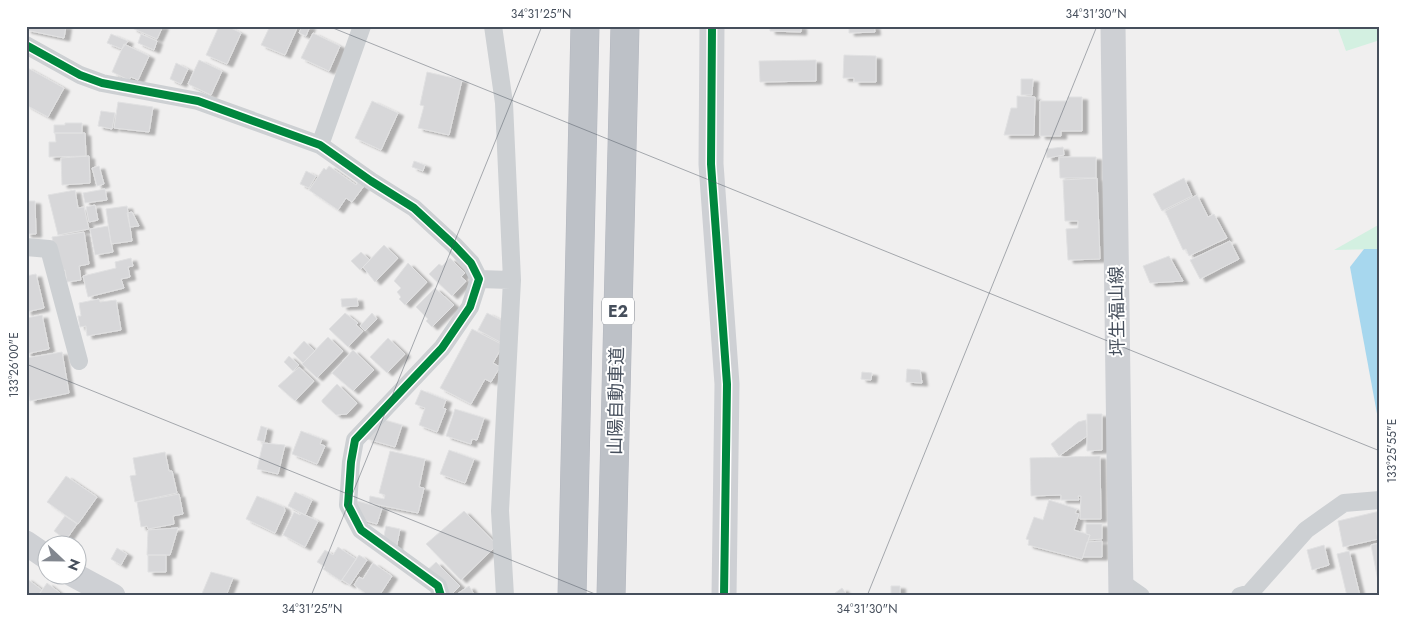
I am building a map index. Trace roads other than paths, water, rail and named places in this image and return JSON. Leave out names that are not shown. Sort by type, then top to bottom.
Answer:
[{"type":"highway","name":"E2","points":[[572,596],[585,26]]},
{"type":"highway","name":"山陽自動車道","points":[[611,596],[625,26]]},
{"type":"street","points":[[320,145],[362,26]]},
{"type":"street","points":[[493,26],[504,103],[512,280],[500,511],[505,596]]},
{"type":"street","points":[[712,26],[711,164],[727,384],[724,596]]},
{"type":"street","name":"坪生福山線","points":[[1113,26],[1127,591]]},
{"type":"street","points":[[26,45],[80,75],[102,83],[198,101],[320,145],[371,182],[414,208],[471,263],[479,279],[470,307],[442,348],[355,440],[351,462],[348,504],[362,530],[438,586],[441,596]]},
{"type":"street","points":[[26,247],[49,249],[79,361]]},
{"type":"street","points":[[479,279],[512,280]]},
{"type":"street","points":[[1240,596],[1250,593],[1306,530],[1344,503],[1380,500]]},
{"type":"street","points":[[26,543],[38,551]]},
{"type":"street","points":[[88,583],[113,596]]},
{"type":"water","points":[[1364,249],[1380,249],[1380,430],[1350,267]]}]
